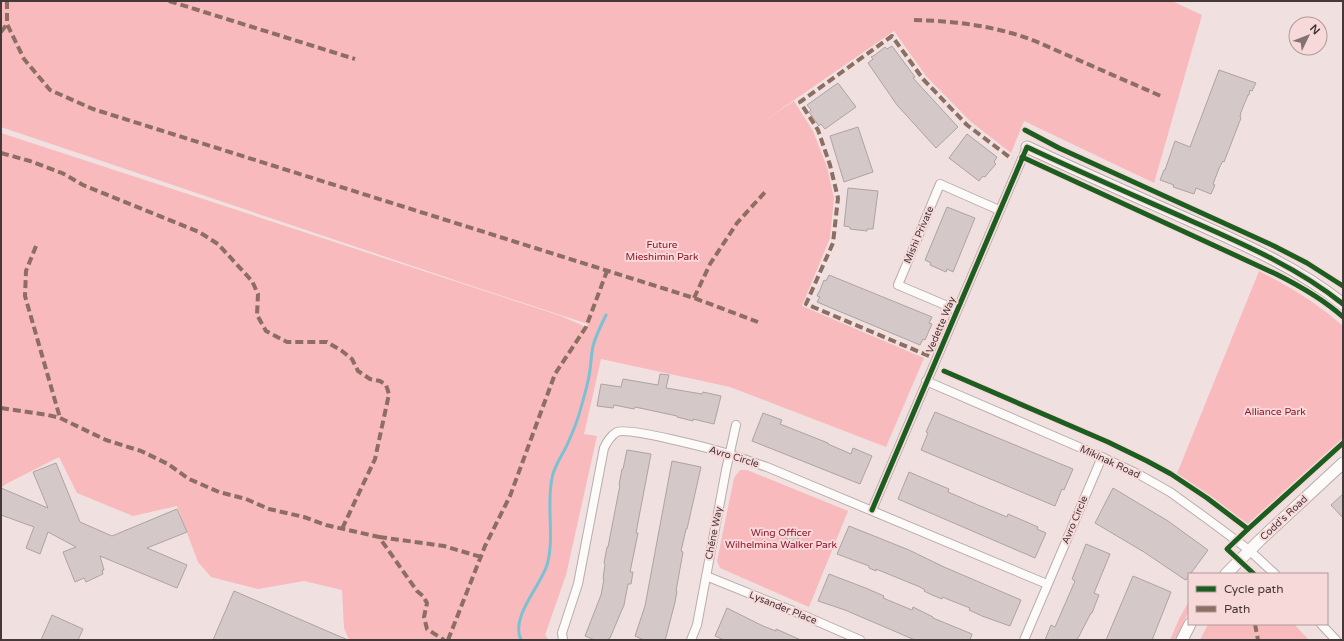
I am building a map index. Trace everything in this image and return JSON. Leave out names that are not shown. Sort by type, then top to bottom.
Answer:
[{"type":"street","name":"Vedette Way","points":[[872,510],[1027,147]]},
{"type":"street","points":[[1027,147],[1219,233],[1274,260],[1318,285],[1343,304]]},
{"type":"street","name":"Mishi Private","points":[[957,310],[898,284],[940,184],[999,210]]},
{"type":"street","name":"Mikinak Road","points":[[926,381],[1140,475],[1170,492],[1249,550],[1274,573]]},
{"type":"street","name":"Chêne Way","points":[[691,640],[697,626],[736,425]]},
{"type":"street","name":"Avro Circle","points":[[563,640],[562,633],[578,584],[604,448],[610,438],[618,432],[628,431],[683,442],[730,454],[767,467],[1047,584]]},
{"type":"street","name":"Avro Circle","points":[[1024,640],[1102,457]]},
{"type":"street","name":"Codd's Road","points":[[1227,573],[1249,550],[1343,463]]},
{"type":"street","name":"Lysander Place","points":[[706,576],[860,640]]},
{"type":"street","points":[[1182,640],[1190,625]]},
{"type":"street","points":[[1322,625],[1336,640]]},
{"type":"green space","name":"Future Mieshimin Park","points":[[1,1],[1172,1],[1202,15],[1154,183],[1024,121],[1011,153],[970,121],[926,76],[894,31],[761,123],[794,101],[813,131],[827,167],[834,198],[830,238],[802,306],[924,358],[886,447],[730,387],[601,359],[584,434],[597,436],[566,575],[545,635],[549,640],[349,640],[344,628],[342,590],[304,581],[258,589],[211,577],[198,562],[177,506],[133,516],[77,493],[59,457],[1,488],[1,133],[561,316],[586,327],[588,324],[1,127]]},
{"type":"green space","name":"Alliance Park","points":[[1259,271],[1303,296],[1343,326],[1343,440],[1248,527],[1209,497],[1176,476]]},
{"type":"green space","name":"Wing Officer Wilhelmina Walker Park","points":[[740,470],[747,470],[848,511],[809,607],[720,568],[717,561],[734,478]]},
{"type":"green space","points":[[1188,603],[1188,613],[1175,640],[1170,640]]},
{"type":"green space","points":[[1208,625],[1295,625],[1309,640],[1200,640]]},
{"type":"building","points":[[892,46],[915,77],[913,78],[958,127],[936,148],[897,105],[868,63],[873,59],[871,57],[885,47],[887,49]]},
{"type":"building","points":[[1219,70],[1256,83],[1252,91],[1250,90],[1241,112],[1241,118],[1224,162],[1223,161],[1220,166],[1211,194],[1196,188],[1194,194],[1173,187],[1174,185],[1160,180],[1175,141],[1190,147]]},
{"type":"building","points":[[838,83],[856,107],[825,129],[821,124],[819,126],[809,112],[811,110],[807,105]]},
{"type":"building","points":[[858,127],[873,172],[844,182],[830,136]]},
{"type":"building","points":[[967,134],[997,157],[994,162],[996,164],[985,177],[983,176],[979,181],[949,158]]},
{"type":"building","points":[[848,188],[878,191],[873,229],[867,229],[867,231],[850,229],[850,227],[844,226]]},
{"type":"building","points":[[947,207],[975,218],[953,272],[947,269],[946,272],[930,265],[931,263],[925,260]]},
{"type":"building","points":[[829,275],[932,317],[929,323],[932,324],[925,340],[923,339],[920,345],[817,302],[820,297],[817,296],[824,280],[826,281]]},
{"type":"building","points":[[660,374],[669,375],[666,388],[702,394],[703,392],[721,396],[714,424],[693,419],[693,421],[635,407],[634,409],[614,405],[613,408],[597,406],[601,384],[621,387],[623,379],[658,385]]},
{"type":"building","points":[[935,412],[1073,469],[1055,506],[921,450],[928,433],[926,432]]},
{"type":"building","points":[[763,413],[782,420],[780,424],[851,454],[853,448],[872,456],[860,484],[752,441]]},
{"type":"building","points":[[627,450],[651,454],[630,572],[633,572],[631,584],[628,584],[624,605],[610,638],[608,640],[595,640],[585,636],[601,595],[604,579],[604,563]]},
{"type":"building","points":[[672,461],[701,467],[681,551],[683,552],[677,591],[666,637],[665,640],[644,640],[635,636],[645,606]]},
{"type":"building","points":[[56,463],[80,522],[112,536],[177,509],[187,532],[147,548],[187,565],[177,588],[100,556],[104,570],[102,570],[103,574],[86,582],[84,578],[75,582],[63,552],[76,547],[48,532],[40,554],[26,548],[34,527],[1,515],[1,488],[48,508],[33,472]]},
{"type":"building","points":[[909,472],[949,489],[948,492],[978,505],[1007,517],[1008,514],[1038,527],[1037,529],[1046,533],[1035,558],[898,499]]},
{"type":"building","points":[[1113,488],[1168,521],[1208,550],[1191,573],[1188,573],[1186,580],[1144,552],[1095,523]]},
{"type":"building","points":[[1343,494],[1343,518],[1331,505]]},
{"type":"building","points":[[849,526],[909,550],[944,567],[1021,600],[1010,626],[982,616],[969,610],[970,608],[943,597],[942,599],[932,595],[920,587],[876,569],[876,571],[869,568],[869,566],[837,554]]},
{"type":"building","points":[[790,532],[799,537],[792,549],[783,544]]},
{"type":"building","points":[[1086,544],[1110,554],[1094,593],[1099,595],[1092,613],[1077,640],[1045,640],[1051,625],[1055,627],[1075,581],[1072,579]]},
{"type":"building","points":[[829,574],[868,589],[884,596],[883,598],[912,610],[913,607],[933,618],[972,634],[970,640],[915,640],[845,610],[818,601]]},
{"type":"building","points":[[1133,576],[1171,592],[1152,640],[1106,640]]},
{"type":"building","points":[[234,591],[348,640],[213,640]]},
{"type":"building","points":[[727,608],[763,626],[776,631],[776,629],[801,640],[724,640],[715,636]]},
{"type":"building","points":[[52,615],[83,629],[78,640],[41,640]]},
{"type":"waterway","points":[[521,640],[519,622],[527,602],[547,565],[551,533],[550,489],[553,474],[556,465],[573,433],[585,394],[590,372],[593,346],[606,315]]},
{"type":"marked path","points":[[7,1],[7,24],[24,59],[50,90],[93,109],[694,298],[758,322]]},
{"type":"marked path","points":[[169,1],[355,59]]},
{"type":"marked path","points":[[914,20],[976,25],[1020,36],[1035,41],[1163,97]]},
{"type":"marked path","points":[[1,32],[7,24]]},
{"type":"marked path","points":[[929,356],[806,304],[833,243],[838,198],[830,165],[818,130],[800,102],[892,36],[923,79],[967,125],[1012,159]]},
{"type":"marked path","points":[[1,153],[30,161],[62,173],[83,185],[199,232],[218,244],[252,281],[258,294],[257,315],[266,331],[287,342],[327,342],[352,359],[358,371],[370,379],[380,381],[386,385],[389,394],[375,459],[342,529]]},
{"type":"marked path","points":[[694,298],[710,264],[737,223],[766,191]]},
{"type":"marked path","points":[[36,246],[26,271],[25,296],[60,418]]},
{"type":"marked path","points":[[448,640],[485,546],[510,496],[555,374],[586,327],[607,271]]},
{"type":"marked path","points":[[1,408],[60,418],[106,440],[141,451],[168,464],[189,479],[219,492],[246,499],[269,509],[304,517],[326,525],[379,537],[427,603],[424,617],[427,629],[444,640]]},
{"type":"marked path","points":[[379,537],[444,546],[481,557]]},
{"type":"marked path","points":[[1255,625],[1258,640]]},
{"type":"cycle path","points":[[1025,130],[1059,148],[1274,246],[1307,263],[1343,286]]},
{"type":"cycle path","points":[[872,510],[1027,147],[1228,237],[1307,278],[1343,304]]},
{"type":"cycle path","points":[[1022,157],[1276,274],[1311,293],[1343,317]]},
{"type":"cycle path","points":[[944,371],[1108,442],[1147,461],[1171,474],[1207,498],[1248,529],[1343,443]]},
{"type":"cycle path","points":[[1248,529],[1227,549],[1253,573]]}]
